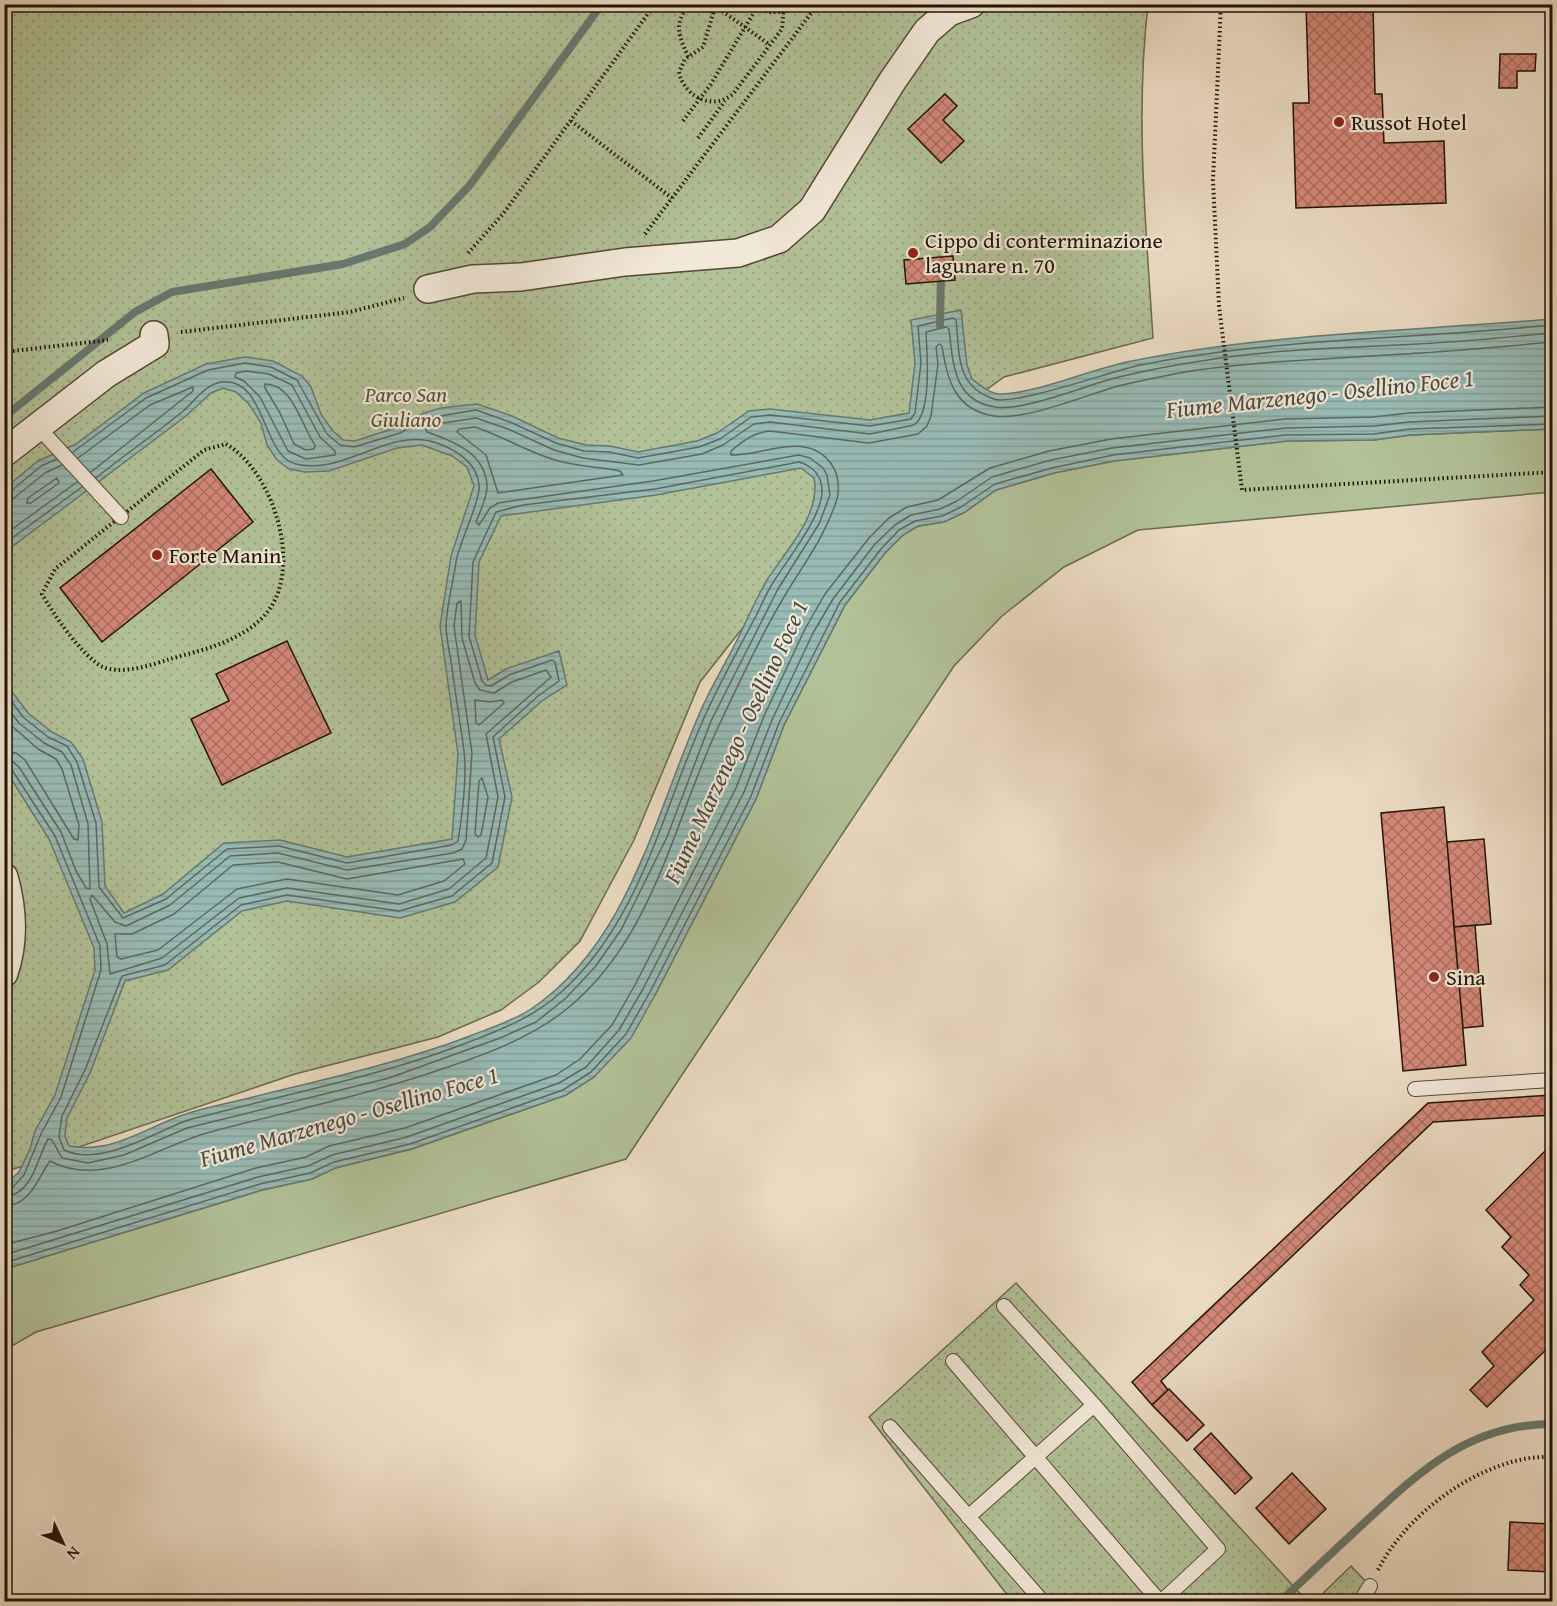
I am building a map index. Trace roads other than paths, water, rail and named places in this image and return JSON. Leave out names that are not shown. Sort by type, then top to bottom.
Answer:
[{"type":"street","points":[[428,289],[473,279],[521,277],[625,262],[738,253],[779,239],[797,226],[812,210],[892,80],[927,31],[949,12],[971,4]]},
{"type":"street","points":[[4,453],[46,436],[106,374],[155,344],[154,335]]},
{"type":"street","points":[[4,877],[11,916],[12,943],[4,973]]},
{"type":"lane","points":[[46,436],[121,517]]},
{"type":"lane","points":[[1415,1089],[1552,1080]]},
{"type":"lane","points":[[953,1361],[1160,1602],[1218,1549],[1094,1405],[1004,1306]]},
{"type":"lane","points":[[968,1516],[1094,1405]]},
{"type":"lane","points":[[890,1427],[1043,1602]]},
{"type":"lane","points":[[1360,1602],[1370,1586]]},
{"type":"water","name":"Fiume Marzenego - Osellino Foce 1","points":[[961,310],[967,365],[972,379],[989,391],[1000,394],[1030,390],[1117,364],[1236,344],[1552,319],[1552,429],[1410,435],[1374,440],[1287,441],[1114,461],[1054,473],[996,490],[965,512],[944,522],[918,526],[903,535],[885,553],[845,605],[784,725],[756,799],[655,995],[631,1038],[594,1077],[566,1095],[411,1149],[335,1168],[312,1179],[262,1190],[5,1269],[5,1184],[19,1172],[30,1149],[35,1131],[55,1095],[95,970],[94,948],[49,839],[5,769],[4,681],[28,713],[52,732],[71,742],[83,759],[102,822],[105,886],[124,913],[163,894],[224,843],[280,840],[347,857],[452,839],[458,754],[440,626],[451,556],[474,486],[467,467],[452,456],[422,445],[397,448],[329,471],[305,472],[289,469],[277,460],[267,445],[261,423],[249,404],[236,392],[223,388],[211,393],[186,416],[5,552],[5,488],[38,461],[76,444],[144,393],[206,364],[245,357],[273,361],[302,376],[311,387],[321,414],[332,430],[343,440],[355,441],[398,427],[424,413],[441,408],[477,404],[512,416],[558,438],[586,445],[610,446],[638,452],[697,441],[717,433],[749,411],[770,409],[870,420],[909,413],[915,363],[911,320]],"holes":[[[801,468],[814,478],[815,492],[807,519],[763,588],[706,698],[651,837],[615,915],[592,950],[564,982],[531,1009],[517,1017],[443,1046],[362,1070],[192,1112],[114,1143],[100,1146],[69,1146],[65,1136],[67,1118],[90,1073],[125,981],[168,970],[242,911],[287,901],[400,918],[455,902],[498,867],[512,797],[499,739],[543,700],[567,685],[559,651],[506,669],[488,680],[475,635],[479,562],[501,516],[656,495]]]},
{"type":"waterway","points":[[4,417],[135,312],[172,292],[343,264],[405,244],[430,227],[470,185],[602,4]]},
{"type":"waterway","points":[[940,325],[941,272]]},
{"type":"waterway","points":[[1280,1602],[1427,1468],[1472,1441],[1496,1432],[1523,1426],[1552,1424]]},
{"type":"place","name":"Russot Hotel","points":[[1339,122]]},
{"type":"place","name":"Cippo di conterminazione lagunare n. 70","points":[[913,253]]},
{"type":"place","name":"Forte Manin","points":[[157,555]]},
{"type":"place","name":"Sina","points":[[1434,977]]},
{"type":"park label","name":"Parco San Giuliano","points":[[406,407]]}]
